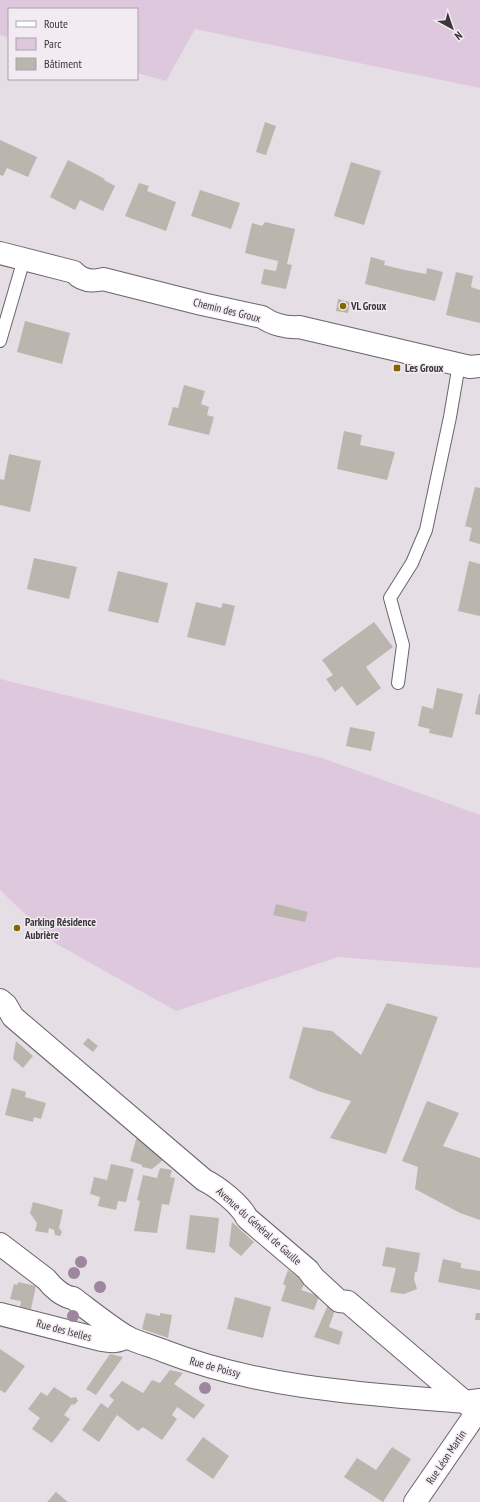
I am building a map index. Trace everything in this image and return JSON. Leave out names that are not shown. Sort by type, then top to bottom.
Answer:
[{"type":"street","name":"Chemin des Groux","points":[[0,253],[74,272],[79,277],[93,281],[103,279],[202,304],[262,317],[269,322],[284,326],[299,327],[469,365]]},
{"type":"street","name":"Avenue du Général de Gaulle","points":[[0,1000],[6,1005],[13,1017],[198,1175],[218,1189],[243,1211],[247,1218],[308,1270],[313,1277],[339,1301],[348,1302],[476,1407]]},
{"type":"street","name":"Rue de Poissy","points":[[0,1244],[46,1279],[49,1284],[67,1297],[73,1298],[127,1337],[184,1359],[238,1374],[316,1388],[476,1407]]},
{"type":"street","name":"Rue des Iselles","points":[[0,1314],[111,1342],[119,1341],[127,1337]]},
{"type":"street","name":"Rue Léon Martin","points":[[416,1502],[476,1407]]},
{"type":"lane","points":[[0,341],[24,259]]},
{"type":"lane","points":[[398,683],[403,645],[390,598],[412,563],[426,530],[450,417],[469,365]]},
{"type":"green space","points":[[0,0],[480,0],[480,88],[195,29],[166,81],[138,73],[138,8],[8,8],[8,38],[0,35]]},
{"type":"green space","points":[[0,679],[322,758],[480,815],[480,968],[338,957],[176,1011],[55,943],[0,890]]},
{"type":"building","points":[[265,122],[276,126],[266,155],[256,152]]},
{"type":"building","points":[[0,140],[37,157],[28,177],[7,168],[3,176],[0,175]]},
{"type":"building","points":[[68,160],[105,179],[104,180],[115,186],[103,211],[80,200],[75,210],[50,197]]},
{"type":"building","points":[[351,162],[381,171],[364,225],[334,216]]},
{"type":"building","points":[[139,183],[149,186],[147,191],[176,202],[166,231],[125,216]]},
{"type":"building","points":[[200,190],[240,203],[231,229],[191,216]]},
{"type":"building","points":[[265,222],[295,229],[287,264],[292,265],[286,289],[261,284],[264,269],[276,271],[278,261],[245,253],[252,223],[262,226]]},
{"type":"building","points":[[371,257],[385,261],[384,265],[405,270],[426,274],[427,268],[443,272],[435,301],[365,284]]},
{"type":"building","points":[[456,272],[473,276],[471,287],[480,290],[480,323],[446,315]]},
{"type":"building","name":"VL Groux","points":[[338,299],[350,302],[348,313],[336,311]]},
{"type":"building","points":[[25,321],[70,333],[62,364],[17,352]]},
{"type":"building","points":[[184,385],[205,391],[201,404],[209,407],[207,415],[214,417],[209,435],[168,425],[173,407],[178,408]]},
{"type":"building","points":[[344,431],[362,435],[360,445],[395,452],[387,480],[337,469]]},
{"type":"building","points":[[9,454],[41,461],[30,512],[0,505],[0,479],[4,480]]},
{"type":"building","points":[[475,487],[480,488],[480,544],[469,541],[472,528],[465,526]]},
{"type":"building","points":[[34,558],[77,567],[69,599],[27,589]]},
{"type":"building","points":[[469,561],[480,564],[480,616],[458,611]]},
{"type":"building","points":[[118,571],[168,583],[158,623],[108,611]]},
{"type":"building","points":[[196,602],[221,608],[223,603],[235,606],[225,646],[187,637]]},
{"type":"building","points":[[374,622],[393,647],[366,667],[381,688],[357,706],[342,686],[335,692],[326,679],[333,675],[322,660]]},
{"type":"building","points":[[437,688],[463,694],[452,738],[429,733],[430,729],[418,726],[422,706],[433,709]]},
{"type":"building","points":[[480,694],[480,715],[475,714]]},
{"type":"building","points":[[350,727],[375,732],[371,751],[346,746]]},
{"type":"building","points":[[276,904],[308,912],[305,922],[273,915]]},
{"type":"building","points":[[387,1003],[438,1017],[386,1154],[330,1138],[351,1101],[318,1091],[289,1078],[303,1027],[332,1031],[361,1055]]},
{"type":"building","points":[[88,1038],[98,1046],[93,1052],[83,1044]]},
{"type":"building","points":[[16,1041],[33,1056],[23,1068],[13,1059]]},
{"type":"building","points":[[12,1088],[26,1092],[25,1097],[46,1103],[41,1119],[34,1117],[33,1122],[5,1115]]},
{"type":"building","points":[[427,1101],[459,1113],[443,1146],[480,1158],[480,1220],[460,1213],[415,1189],[418,1167],[402,1161]]},
{"type":"building","points":[[137,1136],[163,1160],[152,1169],[142,1167],[142,1165],[130,1161]]},
{"type":"building","points":[[111,1164],[134,1169],[126,1202],[118,1201],[116,1210],[98,1206],[100,1197],[90,1194],[94,1177],[107,1180]]},
{"type":"building","points":[[160,1168],[172,1170],[170,1177],[175,1178],[169,1205],[162,1204],[157,1233],[134,1231],[140,1201],[137,1200],[143,1175],[157,1178]]},
{"type":"building","points":[[33,1202],[63,1210],[59,1228],[62,1232],[60,1236],[55,1235],[54,1230],[49,1228],[48,1233],[35,1231],[37,1223],[30,1213]]},
{"type":"building","points":[[190,1215],[219,1218],[215,1253],[186,1249]]},
{"type":"building","points":[[232,1222],[254,1242],[241,1256],[229,1246]]},
{"type":"building","points":[[386,1247],[420,1253],[417,1272],[415,1272],[414,1279],[417,1289],[404,1294],[390,1292],[396,1268],[382,1266]]},
{"type":"building","points":[[443,1259],[461,1263],[461,1268],[480,1271],[480,1290],[438,1282]]},
{"type":"building","points":[[288,1270],[305,1283],[301,1290],[319,1296],[314,1310],[281,1301],[286,1286],[283,1284]]},
{"type":"building","points":[[18,1282],[36,1286],[31,1309],[20,1307],[21,1301],[10,1299],[14,1284],[17,1285]]},
{"type":"building","points":[[235,1297],[271,1307],[263,1338],[227,1329]]},
{"type":"building","points":[[328,1305],[335,1310],[329,1327],[343,1332],[339,1345],[314,1337]]},
{"type":"building","points":[[146,1313],[160,1316],[160,1313],[172,1315],[168,1338],[142,1329]]},
{"type":"building","points":[[476,1313],[480,1313],[480,1320],[475,1320]]},
{"type":"building","points":[[0,1349],[25,1366],[5,1393],[0,1390]]},
{"type":"building","points":[[110,1354],[123,1357],[96,1395],[86,1389]]},
{"type":"building","points":[[170,1370],[183,1373],[174,1384],[205,1405],[194,1419],[177,1407],[172,1415],[177,1419],[162,1440],[143,1427],[138,1431],[117,1415],[99,1442],[82,1430],[101,1403],[108,1408],[114,1400],[109,1396],[122,1381],[143,1393],[152,1380],[160,1383]]},
{"type":"building","points":[[54,1387],[71,1398],[76,1397],[78,1401],[74,1405],[72,1404],[64,1415],[70,1419],[52,1443],[32,1429],[40,1418],[28,1409],[41,1392],[47,1396]]},
{"type":"building","points":[[203,1437],[229,1456],[213,1479],[186,1460]]},
{"type":"building","points":[[392,1447],[411,1459],[383,1502],[344,1477],[357,1458],[376,1470]]},
{"type":"building","points":[[56,1492],[68,1502],[47,1502]]},
{"type":"place","name":"VL Groux","points":[[343,306]]},
{"type":"place","name":"Les Groux","points":[[397,368]]},
{"type":"place","name":"Parking Résidence Aubrière","points":[[17,928]]}]
